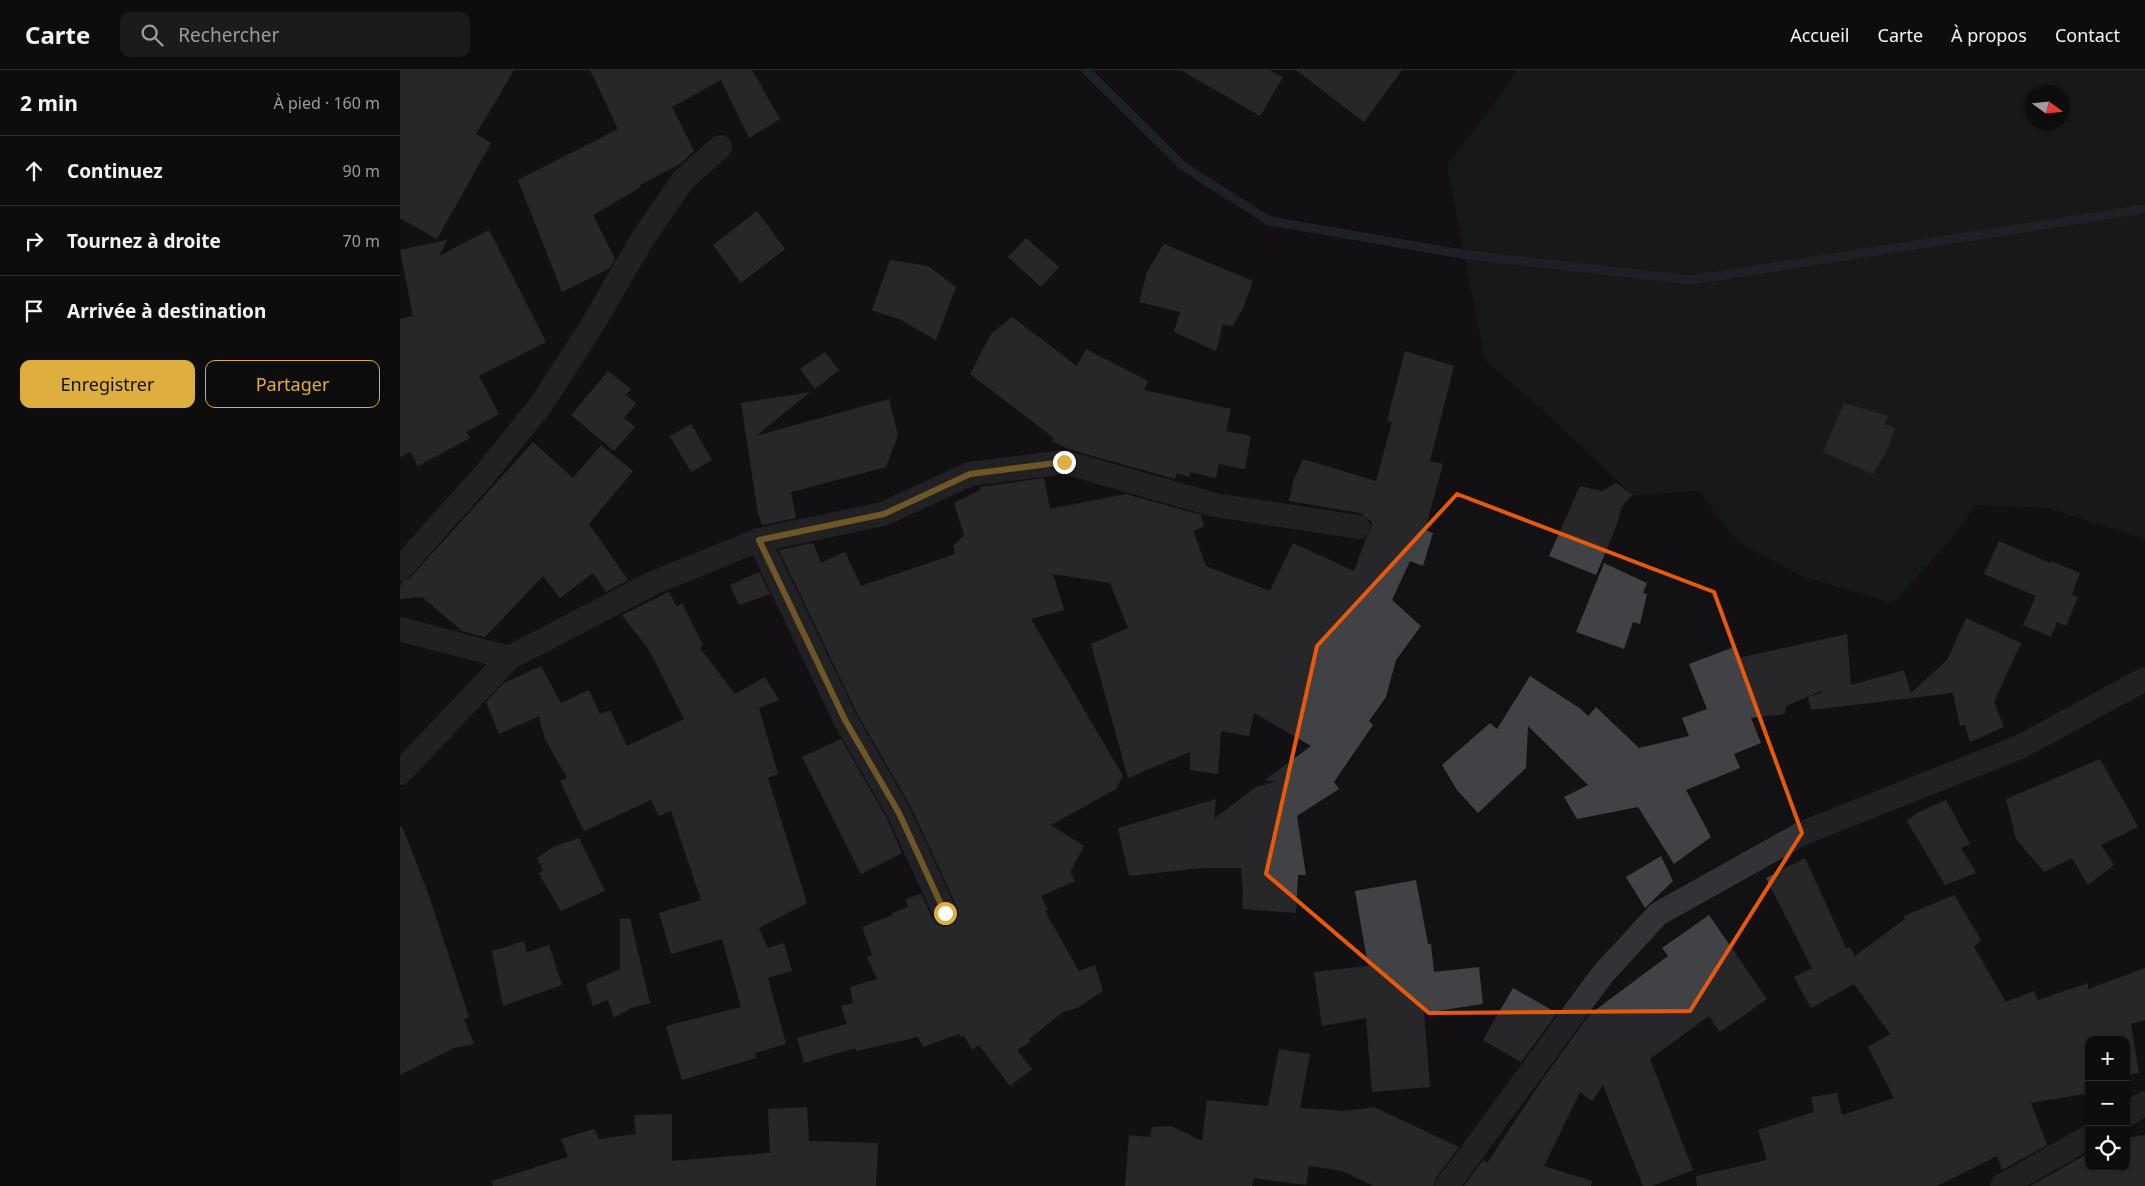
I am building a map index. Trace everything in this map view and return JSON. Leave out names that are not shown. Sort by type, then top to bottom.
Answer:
[{"type":"street","points":[[400,569],[486,473],[540,406],[593,324],[641,241],[683,180],[720,147]]},
{"type":"street","points":[[400,772],[509,658],[653,583],[759,540],[884,514],[970,474],[1064,462],[1215,505],[1358,527]]},
{"type":"street","points":[[759,540],[845,720],[899,813],[945,913]]},
{"type":"street","points":[[400,629],[509,658]]},
{"type":"street","points":[[1447,1186],[1602,975],[1658,914],[1803,832],[2020,747],[2145,679]]},
{"type":"street","points":[[2130,1113],[2145,1104]]},
{"type":"street","points":[[2002,1186],[2085,1139]]},
{"type":"highlighted area","points":[[1457,494],[1714,592],[1802,833],[1690,1011],[1429,1013],[1266,874],[1317,646]]},
{"type":"shaded area","points":[[1517,70],[2145,70],[2145,539],[2048,508],[1976,505],[1945,546],[1892,603],[1802,576],[1737,542],[1699,491],[1632,495],[1557,423],[1485,360],[1447,166],[1497,100]]},
{"type":"building","points":[[400,70],[514,70],[476,134],[491,143],[437,239],[400,218]]},
{"type":"building","points":[[590,70],[752,70],[780,119],[749,138],[721,80],[672,107],[694,151],[680,164],[640,185],[641,187],[593,215],[615,259],[610,268],[562,292],[518,180],[618,129]]},
{"type":"building","points":[[1181,70],[1269,70],[1283,77],[1260,116]]},
{"type":"building","points":[[1296,70],[1402,70],[1364,122]]},
{"type":"building","points":[[757,211],[785,249],[741,283],[713,245]]},
{"type":"building","points":[[489,230],[546,342],[479,376],[499,414],[466,432],[470,438],[418,466],[410,452],[400,457],[400,319],[413,316],[400,250],[447,240],[439,256]]},
{"type":"building","points":[[1026,238],[1059,267],[1041,287],[1008,257]]},
{"type":"building","points":[[1164,244],[1253,281],[1243,308],[1233,326],[1223,324],[1216,351],[1174,332],[1180,312],[1139,302],[1147,272]]},
{"type":"building","points":[[890,260],[928,266],[956,287],[936,340],[901,320],[872,310]]},
{"type":"building","points":[[1012,317],[1077,366],[1086,349],[1148,381],[1144,390],[1231,409],[1226,431],[1251,436],[1245,469],[1219,464],[1216,478],[1189,472],[1190,477],[1177,473],[1175,479],[1068,449],[1052,441],[1054,438],[970,374],[991,334]]},
{"type":"building","points":[[1405,351],[1454,366],[1430,461],[1443,464],[1425,530],[1433,533],[1423,566],[1410,561],[1392,600],[1421,626],[1396,660],[1386,697],[1369,721],[1373,725],[1334,782],[1339,789],[1297,816],[1306,875],[1298,875],[1296,913],[1242,909],[1241,868],[1203,868],[1129,876],[1118,828],[1216,799],[1214,819],[1256,787],[1275,782],[1265,780],[1311,746],[1254,713],[1249,736],[1221,731],[1218,774],[1190,770],[1190,752],[1128,778],[1091,644],[1128,628],[1110,583],[1053,574],[1064,610],[1031,619],[1123,776],[1116,789],[1051,825],[1084,846],[1070,872],[1075,881],[1041,896],[1048,910],[1045,911],[1079,971],[1095,965],[1103,991],[1077,1008],[1063,1012],[1029,1039],[1030,1042],[1017,1050],[1032,1069],[1010,1086],[979,1045],[972,1050],[964,1036],[961,1037],[959,1034],[923,1047],[918,1037],[856,1051],[855,1048],[804,1063],[797,1038],[847,1024],[841,1006],[853,1003],[850,987],[877,979],[867,957],[872,955],[862,927],[908,907],[906,899],[921,894],[937,924],[944,927],[951,925],[956,921],[959,914],[911,807],[857,713],[779,550],[813,543],[821,563],[845,552],[861,586],[955,554],[953,546],[964,535],[954,503],[980,490],[980,487],[1044,478],[1050,509],[1126,494],[1201,515],[1204,526],[1193,531],[1206,566],[1270,591],[1293,543],[1354,571],[1366,538],[1371,530],[1372,522],[1360,513],[1289,501],[1294,480],[1303,459],[1376,481],[1392,422],[1387,421]]},
{"type":"building","points":[[825,352],[839,370],[815,389],[800,369]]},
{"type":"building","points":[[608,371],[631,389],[626,395],[636,403],[624,418],[635,427],[614,451],[571,415]]},
{"type":"building","points":[[810,392],[756,436],[889,399],[898,435],[886,467],[791,492],[796,518],[762,525],[758,514],[741,403]]},
{"type":"building","points":[[1844,403],[1888,416],[1884,424],[1895,428],[1889,446],[1873,474],[1823,452]]},
{"type":"building","points":[[691,424],[712,460],[691,472],[670,436]]},
{"type":"building","points":[[533,442],[573,478],[601,445],[633,471],[589,524],[628,580],[606,592],[593,573],[560,598],[543,576],[485,637],[462,631],[422,597],[400,599],[402,582],[410,578]]},
{"type":"building","points":[[1616,483],[1632,495],[1622,506],[1616,527],[1596,575],[1549,556],[1580,486],[1602,491]]},
{"type":"building","points":[[1999,541],[2050,563],[2051,561],[2080,573],[2072,594],[2078,597],[2066,626],[2057,622],[2051,637],[2023,625],[2036,596],[1984,574]]},
{"type":"building","points":[[1604,563],[1647,583],[1643,593],[1647,594],[1640,624],[1633,622],[1624,649],[1576,632]]},
{"type":"building","points":[[759,572],[770,594],[739,605],[730,585]]},
{"type":"building","points":[[669,592],[677,607],[682,603],[703,645],[700,648],[735,694],[765,677],[779,700],[759,708],[778,774],[768,778],[807,903],[759,928],[768,948],[784,943],[792,971],[768,978],[786,1044],[755,1053],[756,1058],[682,1080],[666,1026],[741,1007],[722,939],[671,954],[659,913],[701,900],[671,811],[659,816],[651,800],[584,831],[560,781],[567,778],[545,739],[539,716],[499,734],[486,702],[504,683],[541,666],[561,703],[589,690],[600,714],[610,710],[627,746],[684,719],[649,650],[622,615]]},
{"type":"building","points":[[1966,618],[2021,643],[1994,702],[2004,727],[1970,742],[1965,725],[1960,726],[1953,693],[1811,710],[1808,697],[1822,693],[1821,691],[1786,706],[1785,714],[1751,718],[1761,743],[1734,754],[1740,768],[1686,790],[1711,837],[1674,864],[1638,807],[1577,819],[1564,797],[1588,785],[1528,726],[1526,768],[1478,813],[1457,790],[1442,765],[1490,723],[1497,729],[1530,676],[1581,709],[1588,716],[1596,707],[1639,748],[1689,736],[1682,718],[1707,709],[1689,664],[1734,647],[1738,658],[1847,634],[1851,685],[1904,670],[1911,693],[1947,660]]},
{"type":"building","points":[[841,739],[887,819],[902,853],[861,874],[802,757]]},
{"type":"building","points":[[2100,759],[2138,827],[2101,845],[2114,865],[2088,885],[2072,858],[2044,872],[2016,839],[2006,799]]},
{"type":"building","points":[[1946,800],[1970,844],[1961,848],[1976,873],[1945,885],[1907,821],[1917,813]]},
{"type":"building","points":[[402,826],[428,893],[469,1017],[464,1019],[474,1044],[454,1048],[400,1075],[400,827]]},
{"type":"building","points":[[579,838],[605,891],[561,911],[539,874],[543,870],[537,858],[555,846]]},
{"type":"building","points":[[1661,856],[1673,881],[1645,908],[1626,877]]},
{"type":"building","points":[[1805,858],[1846,948],[1850,947],[1855,956],[1905,919],[1904,916],[1954,895],[1981,940],[1974,947],[2006,1002],[2034,991],[2038,1000],[2088,983],[2088,989],[2145,968],[2145,1020],[2131,1024],[2139,1073],[2130,1074],[2130,1036],[2085,1036],[2085,1094],[2031,1103],[2047,1145],[2002,1170],[1997,1156],[1937,1186],[1697,1186],[1696,1176],[1767,1160],[1758,1130],[1814,1112],[1811,1097],[1837,1093],[1842,1115],[1894,1098],[1868,1047],[1890,1034],[1854,984],[1811,1008],[1794,977],[1812,968],[1766,878]]},
{"type":"building","points":[[1416,880],[1428,944],[1431,944],[1434,972],[1479,967],[1483,1004],[1424,1013],[1430,1087],[1372,1092],[1366,1018],[1322,1026],[1314,972],[1368,966],[1355,891]]},
{"type":"building","points":[[1709,915],[1767,999],[1720,1032],[1709,1016],[1650,1059],[1693,1170],[1652,1186],[1643,1186],[1603,1085],[1592,1101],[1580,1092],[1544,1166],[1592,1181],[1591,1186],[1464,1186],[1483,1160],[1487,1163],[1545,1076],[1590,1014],[1668,956],[1662,948]]},
{"type":"building","points":[[630,918],[650,1003],[631,1008],[614,1018],[608,1000],[593,1006],[586,984],[620,969],[620,919]]},
{"type":"building","points":[[524,941],[527,952],[549,945],[562,985],[503,1006],[492,951]]},
{"type":"building","points":[[1513,988],[1557,1013],[1521,1062],[1483,1040]]},
{"type":"building","points":[[1279,1049],[1310,1054],[1300,1108],[1345,1111],[1374,1107],[1459,1147],[1436,1178],[1434,1186],[1374,1186],[1342,1171],[1309,1166],[1306,1185],[1254,1178],[1252,1186],[1125,1186],[1129,1135],[1150,1137],[1152,1127],[1171,1126],[1202,1141],[1207,1100],[1268,1106]]},
{"type":"building","points":[[807,1107],[809,1141],[878,1143],[876,1186],[493,1186],[492,1181],[568,1157],[561,1139],[594,1129],[599,1139],[636,1134],[634,1115],[672,1114],[672,1161],[770,1153],[768,1109]]},
{"type":"building","points":[[2145,1135],[2145,1186],[2030,1186],[2085,1155],[2085,1171],[2130,1171],[2130,1137]]},
{"type":"waterway","points":[[1086,70],[1183,166],[1269,221],[1468,255],[1691,280],[2145,209]]},
{"type":"route","points":[[945,913],[899,813],[845,720],[759,540],[884,514],[970,474],[1064,462]]}]
